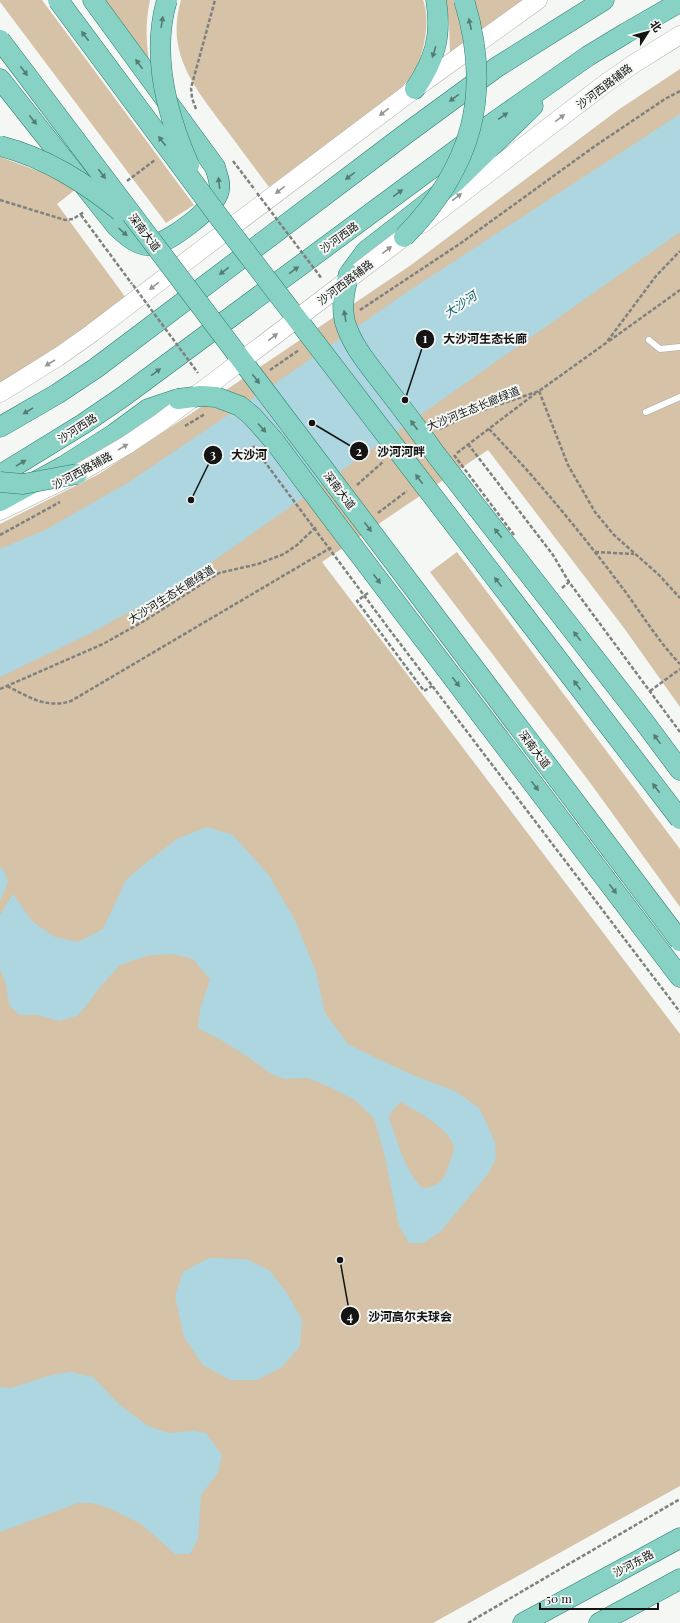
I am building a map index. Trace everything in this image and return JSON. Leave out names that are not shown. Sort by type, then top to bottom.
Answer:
[{"type":"main road","points":[[58,0],[219,217],[680,819]]},
{"type":"main road","points":[[0,79],[112,221],[129,238],[140,244],[150,246],[161,243],[203,213],[216,199],[220,190],[219,179],[215,167],[92,0]]},
{"type":"main road","points":[[167,0],[160,33],[164,84],[182,149],[197,182],[219,217]]},
{"type":"main road","points":[[415,89],[427,72],[437,42],[439,17],[436,0]]},
{"type":"main road","points":[[404,237],[425,215],[445,187],[462,151],[471,126],[476,98],[477,59],[474,38],[464,0]]},
{"type":"main road","points":[[0,393],[58,358],[92,334],[415,89],[538,0]]},
{"type":"main road","points":[[0,427],[57,394],[96,368],[400,138],[497,67],[576,0]]},
{"type":"main road","points":[[497,67],[604,0]]},
{"type":"main road","name":"沙河西路","points":[[0,475],[83,424],[124,396],[497,120],[588,56],[680,2]]},
{"type":"main road","name":"沙河西路辅路","points":[[0,511],[26,500],[77,474],[127,445],[161,422],[606,83],[680,35]]},
{"type":"main road","name":"深南大道","points":[[0,40],[680,941]]},
{"type":"main road","points":[[588,56],[547,93],[456,181],[366,251],[349,274],[344,288],[343,305],[345,322],[350,336],[365,360],[440,460],[680,770]]},
{"type":"main road","points":[[0,146],[47,162],[80,181],[125,214],[161,253]]},
{"type":"main road","points":[[0,501],[64,466],[114,434],[148,409],[178,399],[201,396],[216,397],[240,406],[252,416],[275,442],[334,529],[680,977]]},
{"type":"main road","points":[[0,482],[23,484],[77,474]]},
{"type":"main road","name":"沙河东路","points":[[523,1623],[680,1538]]},
{"type":"main road","points":[[599,1623],[680,1579]]},
{"type":"lane","points":[[649,340],[660,349],[680,347]]},
{"type":"lane","points":[[646,412],[680,397]]},
{"type":"path","points":[[197,112],[192,98],[192,88],[215,0]]},
{"type":"path","points":[[231,158],[257,193]]},
{"type":"path","points":[[121,185],[156,159]]},
{"type":"path","points":[[0,200],[65,220],[73,219],[81,215],[199,374]]},
{"type":"path","name":"大沙河生态长廊绿道","points":[[433,432],[475,413],[539,391],[606,343],[656,276],[680,251]]},
{"type":"path","points":[[606,343],[680,290]]},
{"type":"path","points":[[440,460],[468,444],[539,391],[568,465],[595,512],[614,535],[659,575],[680,598]]},
{"type":"path","points":[[489,428],[544,489],[618,582],[668,651],[680,664]]},
{"type":"path","points":[[251,444],[428,682],[680,1012]]},
{"type":"path","points":[[468,444],[553,555],[569,582],[680,732]]},
{"type":"path","points":[[355,486],[385,460]]},
{"type":"path","points":[[376,514],[413,486]]},
{"type":"path","points":[[7,686],[39,701],[50,704],[61,704],[71,701],[315,558],[334,529]]},
{"type":"path","name":"大沙河生态长廊绿道","points":[[0,689],[103,644],[144,621],[219,573],[258,564],[284,554],[297,545],[334,529]]},
{"type":"path","points":[[594,552],[634,554]]},
{"type":"path","points":[[364,587],[368,592],[357,601],[424,692],[432,686]]},
{"type":"path","points":[[650,691],[680,668]]},
{"type":"path","points":[[468,1623],[680,1499]]},
{"type":"shaded area","points":[[0,0],[42,0],[194,205],[166,223]]},
{"type":"shaded area","points":[[100,0],[150,0],[147,17],[147,34],[150,67]]},
{"type":"shaded area","points":[[181,0],[423,0],[426,29],[423,50],[411,76],[394,95],[269,187],[203,99],[186,69],[180,53],[177,37],[177,19]]},
{"type":"shaded area","points":[[445,0],[524,0],[450,53],[449,22]]},
{"type":"shaded area","points":[[680,69],[680,707],[624,628],[488,450],[322,562],[680,1034],[680,1486],[433,1623],[0,1623],[0,524],[99,474],[186,417],[411,265],[618,110]]},
{"type":"shaded area","points":[[0,157],[44,173],[76,189],[57,204],[126,298],[13,377],[0,383]]},
{"type":"shaded area","points":[[457,552],[680,849],[680,907],[591,784],[430,572]]},
{"type":"water","points":[[680,114],[680,232],[185,581],[91,633],[0,677],[0,549],[45,530],[129,482],[407,292]]},
{"type":"water","points":[[207,827],[233,835],[268,874],[295,920],[316,972],[325,1013],[348,1044],[415,1076],[455,1091],[479,1108],[495,1143],[496,1158],[488,1174],[441,1231],[424,1243],[409,1243],[399,1226],[385,1157],[374,1118],[355,1100],[308,1078],[284,1079],[270,1073],[221,1040],[198,1028],[200,1010],[210,979],[193,959],[173,954],[150,955],[120,965],[77,1016],[59,1021],[38,1015],[19,1015],[9,1005],[6,984],[0,969],[0,915],[13,894],[32,921],[55,937],[78,942],[103,929],[126,880],[177,839]],"holes":[[[401,1102],[438,1125],[453,1144],[453,1153],[445,1175],[443,1179],[434,1186],[422,1188],[416,1181],[402,1155],[389,1118],[391,1112]]]},
{"type":"water","points":[[0,867],[4,870],[8,882],[0,901]]},
{"type":"water","points":[[209,1258],[246,1259],[269,1270],[287,1293],[302,1320],[300,1346],[282,1367],[257,1380],[230,1380],[203,1365],[184,1337],[175,1296],[183,1272]]},
{"type":"water","points":[[71,1372],[93,1377],[120,1405],[148,1426],[169,1433],[193,1431],[206,1433],[222,1455],[218,1473],[201,1495],[198,1539],[190,1554],[175,1554],[141,1524],[109,1508],[91,1503],[78,1503],[0,1532],[0,1387],[11,1388],[51,1375]]},
{"type":"place","name":"大沙河生态长廊","points":[[405,400]]},
{"type":"place","name":"沙河河畔","points":[[312,423]]},
{"type":"place","name":"大沙河","points":[[191,500]]},
{"type":"place","name":"沙河高尔夫球会","points":[[340,1260]]}]
